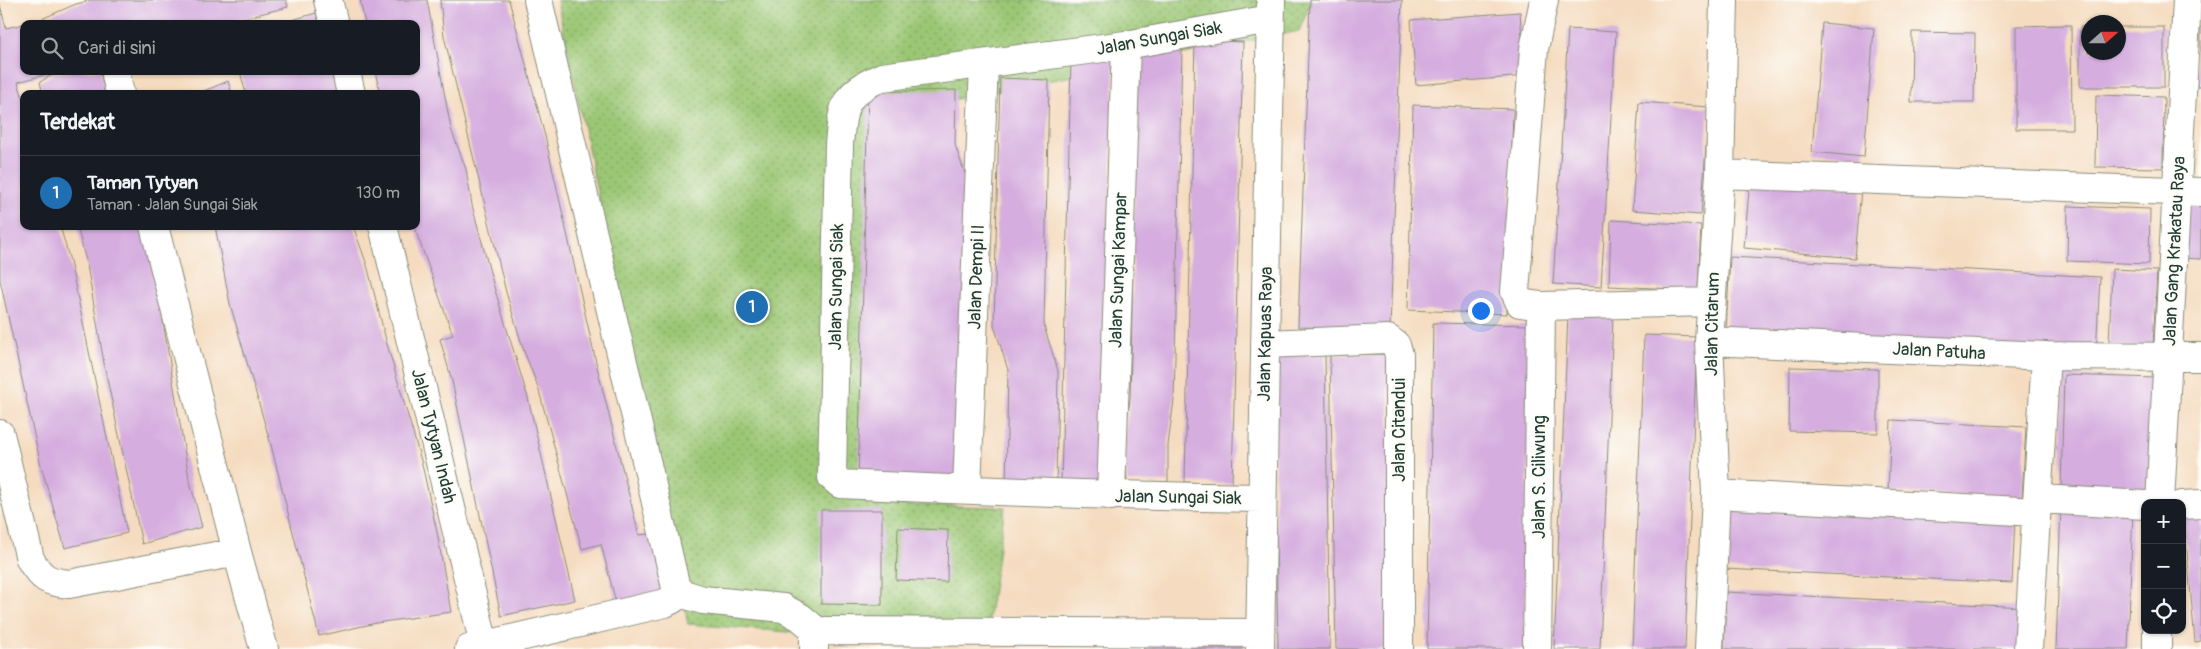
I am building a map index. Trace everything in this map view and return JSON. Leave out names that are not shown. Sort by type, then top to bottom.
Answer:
[{"type":"street","points":[[328,0],[333,20]]},
{"type":"street","points":[[480,648],[665,604],[673,599],[677,592],[538,0]]},
{"type":"street","points":[[1544,0],[1534,49],[1516,292],[1520,303],[1541,306],[1711,302]]},
{"type":"street","name":"Jalan Citarum","points":[[1709,649],[1716,494],[1709,341],[1720,174],[1724,0]]},
{"type":"street","name":"Jalan Gang Krakatau Raya","points":[[2160,499],[2168,355],[2189,192],[2187,0]]},
{"type":"street","name":"Jalan Sungai Siak","points":[[1262,498],[1111,496],[840,484],[832,477],[840,144],[842,111],[853,92],[865,84],[882,78],[1126,45],[1271,9]]},
{"type":"street","name":"Jalan Kapuas Raya","points":[[1260,641],[1271,9]]},
{"type":"street","name":"Jalan Sungai Kampar","points":[[1111,496],[1126,45]]},
{"type":"street","name":"Jalan Dempi II","points":[[967,490],[984,64]]},
{"type":"street","points":[[347,75],[350,90]]},
{"type":"street","points":[[1720,174],[2189,192]]},
{"type":"street","points":[[155,230],[237,552],[264,649]]},
{"type":"street","name":"Jalan Tytyan Indah","points":[[384,230],[480,648]]},
{"type":"street","name":"Jalan S. Ciliwung","points":[[1537,649],[1541,306]]},
{"type":"street","name":"Jalan Citandui","points":[[1265,344],[1388,339],[1396,345],[1399,355],[1399,649]]},
{"type":"street","name":"Jalan Patuha","points":[[1709,341],[2046,356],[2168,355],[2201,357]]},
{"type":"street","points":[[2028,649],[2046,356]]},
{"type":"street","points":[[0,434],[30,559],[39,574],[52,582],[69,584],[237,552]]},
{"type":"street","points":[[1716,494],[2037,505],[2141,505]]},
{"type":"street","points":[[2186,505],[2201,504]]},
{"type":"street","points":[[677,592],[703,600],[782,608],[800,617],[816,641],[1260,641]]},
{"type":"street","points":[[2157,634],[2157,649]]},
{"type":"green space","points":[[557,0],[1312,0],[1299,31],[901,110],[865,504],[1005,507],[986,637],[851,637],[688,624]]},
{"type":"building","points":[[92,0],[286,0],[288,7],[236,20],[39,20],[76,4]]},
{"type":"building","points":[[360,0],[427,0],[451,129],[466,169],[472,205],[494,287],[528,398],[575,600],[501,616],[452,381],[440,339],[453,335],[415,230],[420,230],[420,90],[379,90],[376,75],[420,75],[420,20],[364,20]]},
{"type":"building","points":[[440,0],[509,0],[546,140],[598,371],[639,535],[656,533],[672,593],[617,607],[601,544],[582,549],[538,387],[524,351],[506,292],[444,36]]},
{"type":"building","points":[[1310,0],[1402,0],[1390,330],[1298,327]]},
{"type":"building","points":[[0,5],[6,28],[20,25],[20,75],[44,75],[18,82],[20,90],[20,230],[61,230],[70,261],[127,533],[65,548],[41,466],[0,280]]},
{"type":"building","points":[[1520,12],[1525,76],[1416,85],[1411,20]]},
{"type":"building","points":[[316,13],[318,20],[292,20]]},
{"type":"building","points":[[1822,23],[1874,28],[1864,157],[1812,152]]},
{"type":"building","points":[[2071,25],[2072,129],[2016,129],[2016,26]]},
{"type":"building","points":[[2080,27],[2081,60],[2126,60],[2126,27],[2164,27],[2164,87],[2080,87]]},
{"type":"building","points":[[2196,27],[2201,27],[2201,87],[2197,87]]},
{"type":"building","points":[[1568,29],[1616,32],[1601,287],[1553,284]]},
{"type":"building","points":[[1912,32],[1975,33],[1974,102],[1911,102]]},
{"type":"building","points":[[1195,40],[1243,42],[1232,484],[1185,482]]},
{"type":"building","points":[[1138,47],[1182,49],[1174,400],[1168,445],[1168,482],[1127,482],[1124,444],[1130,399]]},
{"type":"building","points":[[1071,58],[1114,59],[1103,487],[1061,486]]},
{"type":"building","points":[[52,75],[101,75],[104,90],[42,90],[40,82]]},
{"type":"building","points":[[241,75],[332,75],[336,90],[245,90]]},
{"type":"building","points":[[1000,78],[1049,80],[1044,326],[1058,371],[1056,489],[1006,488],[1008,370],[994,325]]},
{"type":"building","points":[[228,81],[231,90],[207,90]]},
{"type":"building","points":[[956,90],[955,145],[970,188],[962,485],[858,482],[868,92]]},
{"type":"building","points":[[2096,95],[2164,97],[2163,168],[2095,167]]},
{"type":"building","points":[[1639,102],[1709,107],[1701,215],[1632,210]]},
{"type":"building","points":[[1413,105],[1513,109],[1507,314],[1408,310]]},
{"type":"building","points":[[1750,179],[1861,189],[1855,258],[1744,248]]},
{"type":"building","points":[[2182,199],[2201,200],[2201,259],[2180,258]]},
{"type":"building","points":[[2068,206],[2150,209],[2149,264],[2067,261]]},
{"type":"building","points":[[1611,220],[1701,225],[1698,290],[1609,286]]},
{"type":"building","points":[[78,230],[145,230],[151,249],[189,478],[202,527],[142,544],[105,369],[87,265]]},
{"type":"building","points":[[216,230],[354,230],[367,265],[387,344],[422,464],[438,537],[451,612],[376,623],[319,636],[271,445],[230,304]]},
{"type":"building","points":[[1730,257],[2100,277],[2096,354],[1726,334]]},
{"type":"building","points":[[2112,269],[2157,271],[2153,347],[2109,345]]},
{"type":"building","points":[[1568,315],[1613,317],[1600,649],[1554,649]]},
{"type":"building","points":[[1433,323],[1530,325],[1525,649],[1427,649]]},
{"type":"building","points":[[1644,335],[1697,337],[1685,649],[1632,649]]},
{"type":"building","points":[[1388,354],[1393,649],[1336,649],[1330,355]]},
{"type":"building","points":[[1325,355],[1330,649],[1278,649],[1273,356]]},
{"type":"building","points":[[1790,367],[1878,369],[1878,433],[1789,431]]},
{"type":"building","points":[[2064,375],[2156,378],[2153,492],[2061,488]]},
{"type":"building","points":[[1891,420],[2026,427],[2022,498],[1888,492]]},
{"type":"building","points":[[1726,504],[2015,518],[2012,583],[1724,569]]},
{"type":"building","points":[[2061,504],[2133,508],[2128,649],[2056,649]]},
{"type":"building","points":[[821,510],[882,510],[882,605],[821,604]]},
{"type":"building","points":[[2201,517],[2201,641],[2195,642],[2186,541],[2186,518]]},
{"type":"building","points":[[898,528],[948,530],[947,582],[896,580]]},
{"type":"building","points":[[1726,592],[2024,607],[2022,649],[1724,649]]},
{"type":"building","points":[[1157,638],[1243,641],[1243,649],[1143,649]]},
{"type":"place","name":"Taman Tytyan","points":[[752,307]]}]
